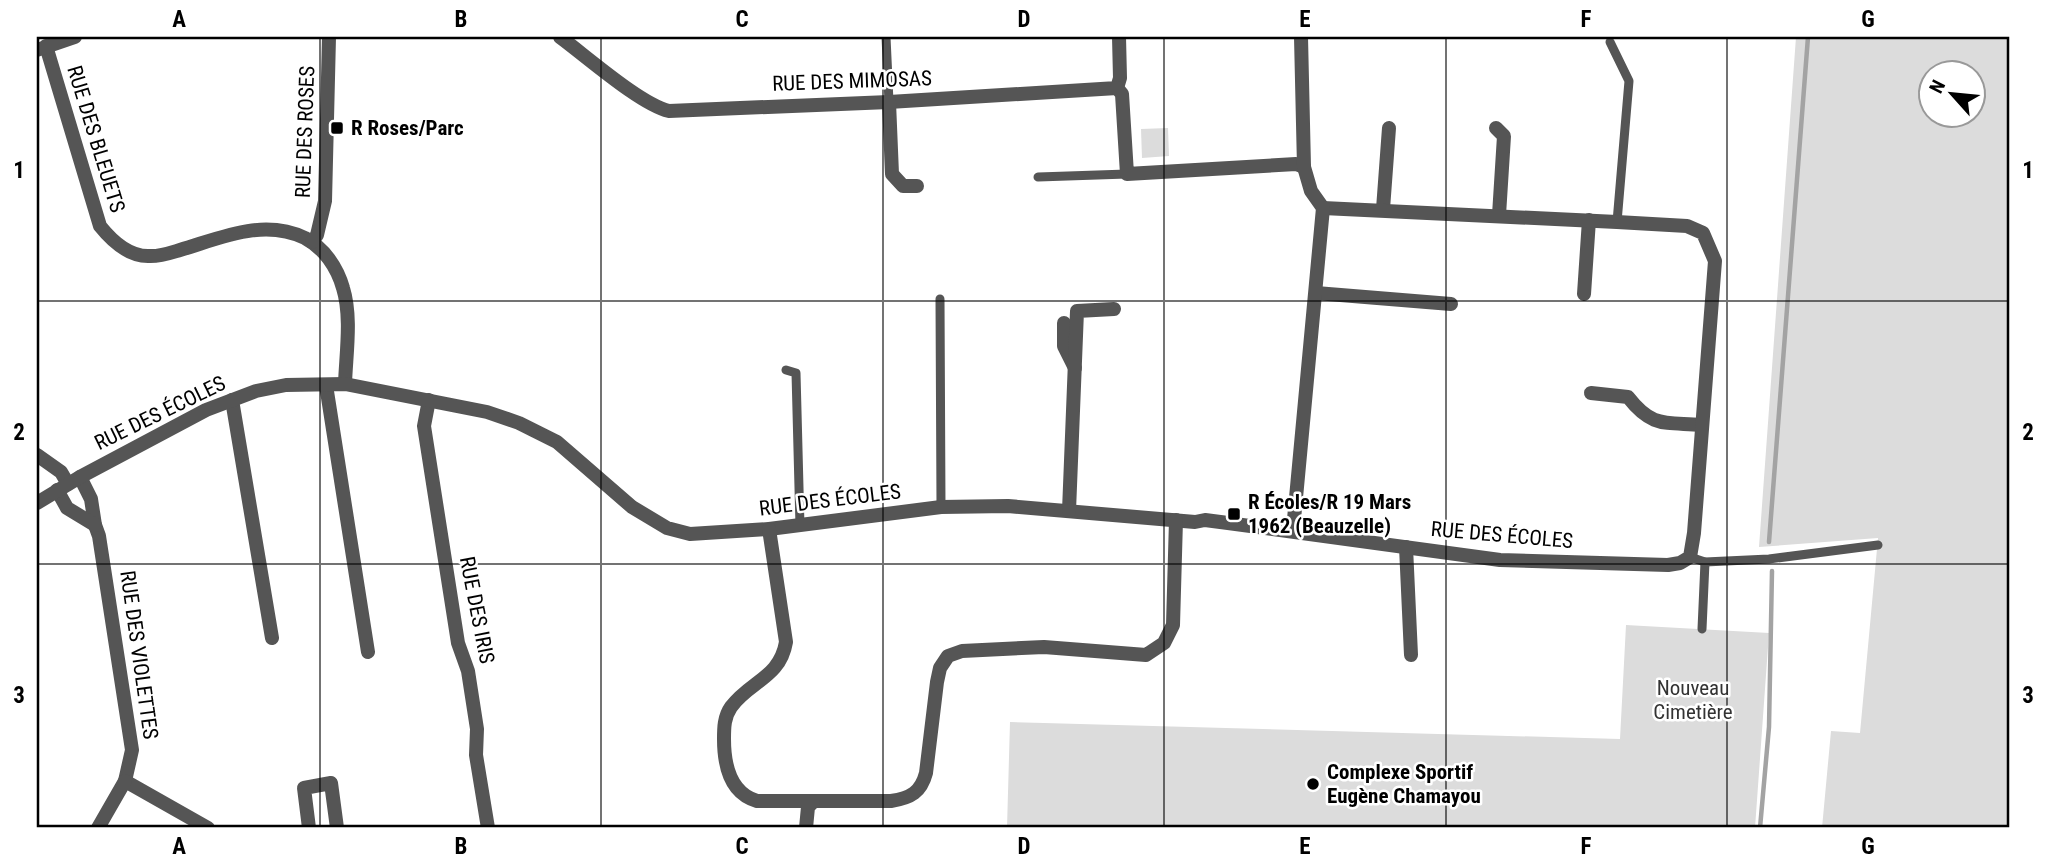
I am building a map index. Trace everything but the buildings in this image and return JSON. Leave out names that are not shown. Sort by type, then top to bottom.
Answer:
[{"type":"street","points":[[41,48],[75,37]]},
{"type":"street","name":"RUE DES ROSES","points":[[312,242],[317,235],[325,201],[329,37]]},
{"type":"street","name":"RUE DES MIMOSAS","points":[[560,37],[644,100],[670,111],[889,102],[1117,88]]},
{"type":"street","points":[[1119,37],[1120,78],[1117,88],[1122,94],[1127,174],[1296,164],[1304,167]]},
{"type":"street","points":[[1293,530],[1323,208],[1311,191],[1304,167],[1301,37]]},
{"type":"street","name":"RUE DES BLEUETS","points":[[41,48],[100,226],[111,240],[126,250],[147,257],[258,228],[293,233],[312,242]]},
{"type":"street","points":[[889,102],[892,174],[903,186],[917,186]]},
{"type":"street","points":[[1383,209],[1389,128]]},
{"type":"street","points":[[1496,128],[1504,136],[1499,215]]},
{"type":"street","points":[[1323,208],[1687,226],[1703,233],[1715,261],[1690,557]]},
{"type":"street","points":[[1584,294],[1589,220]]},
{"type":"street","points":[[312,242],[326,254],[344,289],[347,312],[345,384]]},
{"type":"street","points":[[1316,293],[1451,304]]},
{"type":"street","points":[[1069,511],[1077,311],[1114,309]]},
{"type":"street","points":[[1064,323],[1063,346],[1075,368]]},
{"type":"street","points":[[326,384],[368,652]]},
{"type":"street","name":"RUE DES ÉCOLES","points":[[57,490],[206,410],[232,400],[286,385],[345,384],[486,412],[519,423],[557,442],[622,499],[667,527],[690,534],[800,526],[941,507],[1008,506],[1205,520],[1293,530],[1500,561],[1668,565],[1680,563],[1690,557]]},
{"type":"street","points":[[1591,393],[1628,397],[1640,413],[1652,421],[1701,425]]},
{"type":"street","points":[[232,400],[272,638]]},
{"type":"street","name":"RUE DES IRIS","points":[[429,400],[424,426],[458,643],[468,671],[477,729],[476,755],[488,828]]},
{"type":"street","points":[[37,455],[61,472],[57,490],[67,508],[95,525]]},
{"type":"street","points":[[37,484],[57,490]]},
{"type":"street","name":"RUE DES VIOLETTES","points":[[57,490],[91,499],[132,750],[125,780],[98,828]]},
{"type":"street","points":[[769,529],[786,642],[777,667],[731,707],[724,720],[724,756],[735,788],[745,798],[757,801],[891,801],[915,794],[922,785],[926,773],[937,682],[940,668],[948,656],[962,651],[1044,647],[1146,655],[1164,643],[1173,625],[1176,520]]},
{"type":"street","points":[[1406,547],[1410,655]]},
{"type":"street","points":[[125,780],[208,828]]},
{"type":"street","points":[[309,828],[304,788],[331,783],[337,828]]},
{"type":"street","points":[[806,828],[808,807],[813,802]]},
{"type":"lane","points":[[886,37],[889,102]]},
{"type":"lane","points":[[1610,43],[1629,81],[1617,222]]},
{"type":"lane","points":[[1038,177],[1127,174]]},
{"type":"lane","points":[[940,299],[941,507]]},
{"type":"lane","points":[[786,370],[796,373],[800,526]]},
{"type":"lane","points":[[1690,557],[1706,562],[1769,559],[1878,545]]},
{"type":"lane","points":[[1702,629],[1706,562]]},
{"type":"green space","points":[[1796,37],[2010,37],[2010,828],[1822,828],[1831,731],[1860,733],[1878,538],[1759,547]]},
{"type":"green space","points":[[1168,128],[1169,156],[1142,158],[1141,129]]},
{"type":"green space","name":"Complexe Sportif Eugène Chamayou","points":[[1626,625],[1769,633],[1755,828],[1007,828],[1010,722],[1620,739]]},
{"type":"waterway","points":[[1769,542],[1808,37]]},
{"type":"waterway","points":[[1760,828],[1769,727],[1772,571]]},
{"type":"place","name":"R Roses/Parc","points":[[337,128]]},
{"type":"place","name":"R Écoles/R 19 Mars 1962 (Beauzelle)","points":[[1234,514]]},
{"type":"place","name":"Complexe Sportif Eugène Chamayou","points":[[1313,784]]},
{"type":"park label","name":"Nouveau Cimetière","points":[[1693,700]]}]
